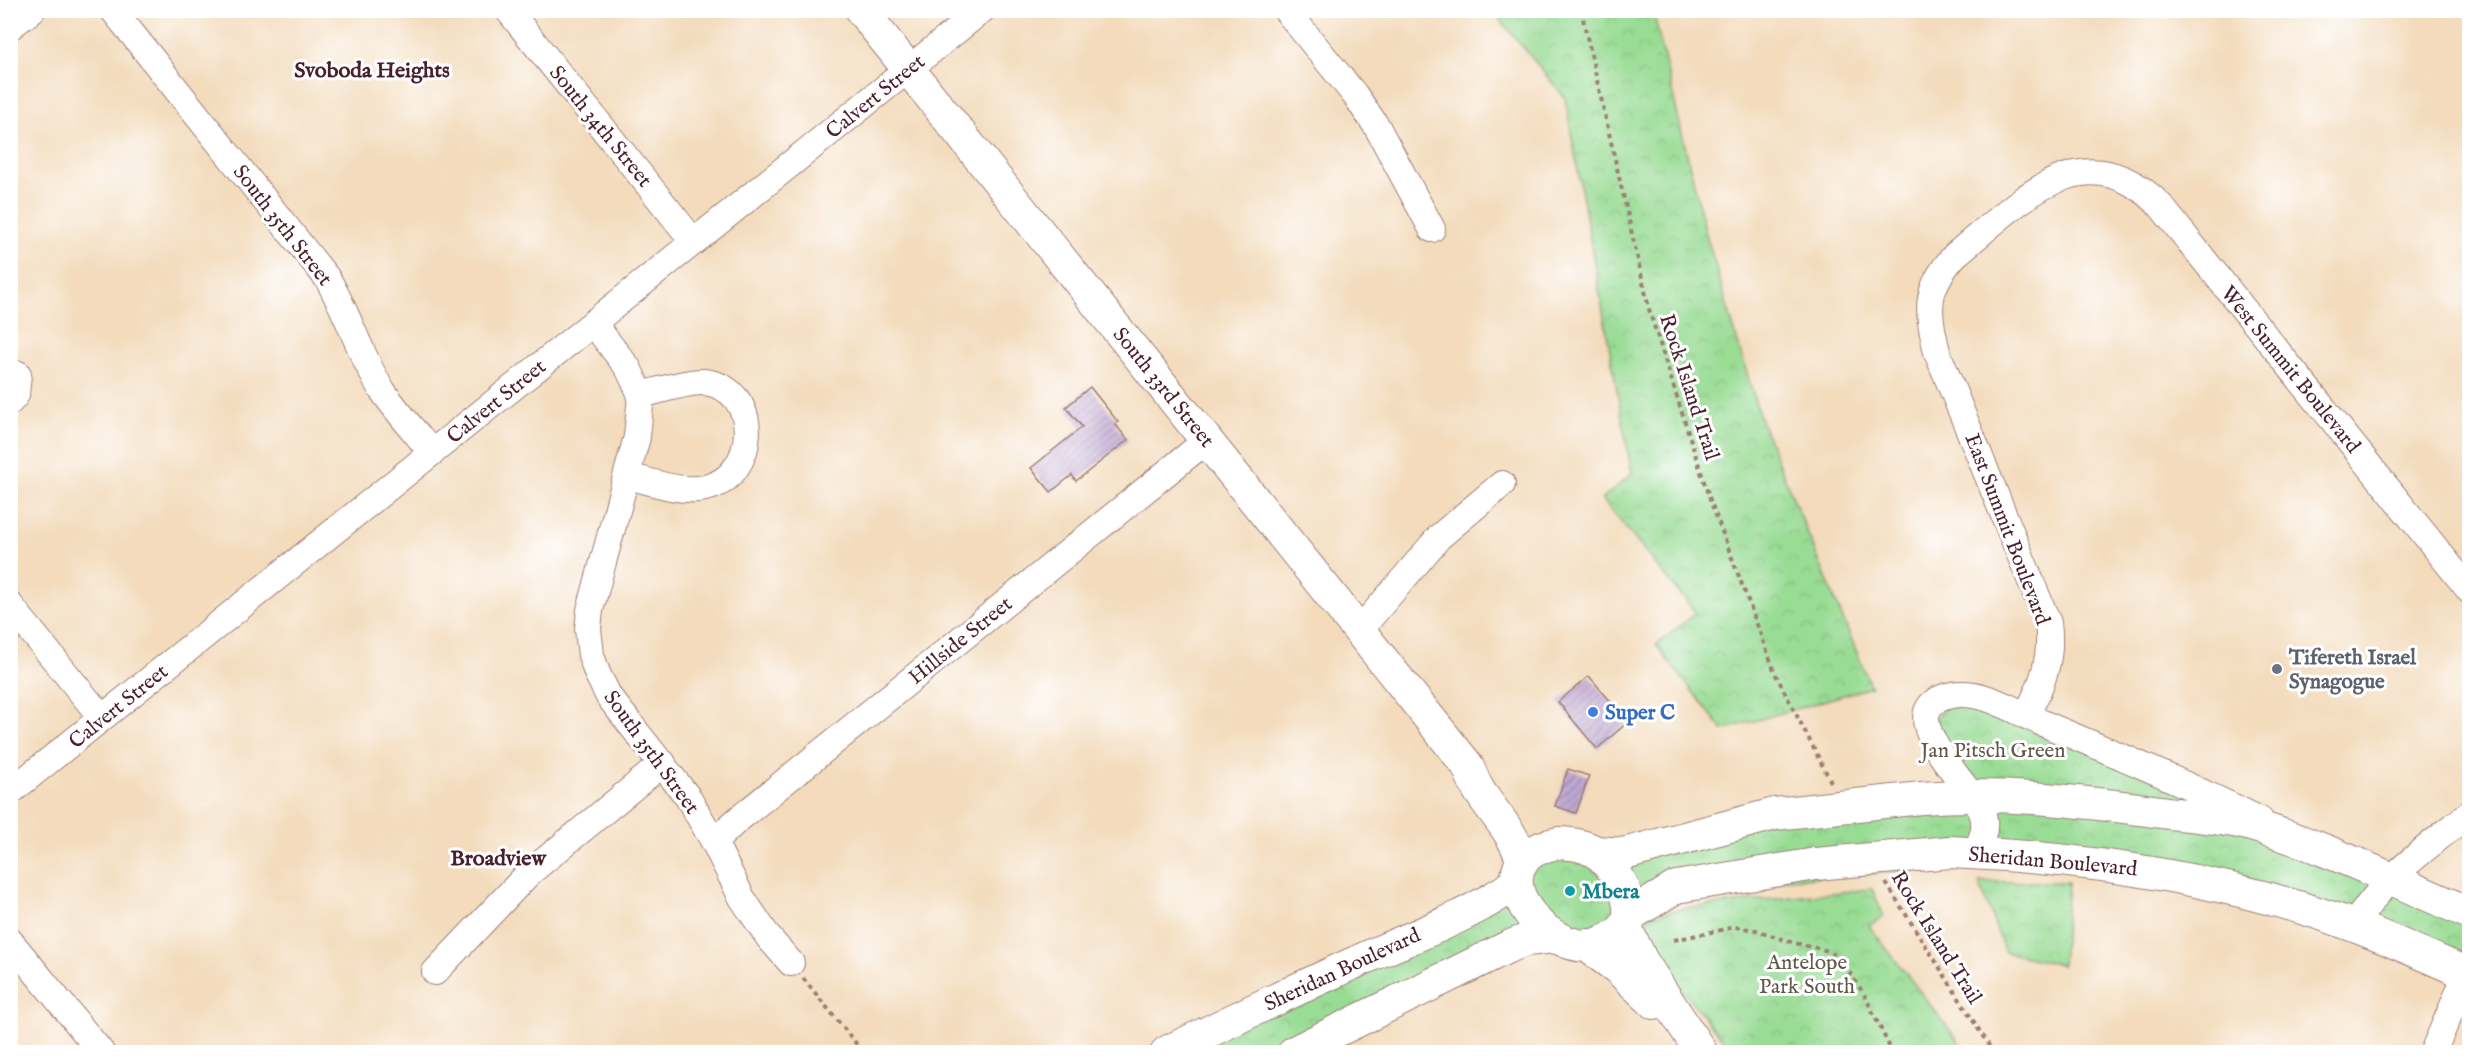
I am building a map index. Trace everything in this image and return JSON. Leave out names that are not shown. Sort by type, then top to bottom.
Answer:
[{"type":"main road","name":"South 33rd Street","points":[[861,10],[1467,765],[1480,793],[1502,819],[1518,847],[1519,872]]},
{"type":"main road","name":"South 33rd Street","points":[[1467,765],[1494,784],[1523,817],[1540,832],[1559,843]]},
{"type":"main road","points":[[1555,938],[1530,914],[1521,900],[1519,872],[1542,845],[1559,843],[1578,845],[1596,852],[1624,854],[1775,814],[1969,794],[2060,800],[2248,825],[2308,843],[2469,914]]},
{"type":"main road","points":[[1596,852],[1617,875],[1624,888],[1627,921],[1642,961],[1691,1049]]},
{"type":"main road","name":"Sheridan Boulevard","points":[[1627,921],[1676,887],[1816,864],[1962,852],[2065,859],[2149,870],[2224,886],[2306,909],[2354,926],[2468,974]]},
{"type":"main road","name":"Sheridan Boulevard","points":[[1167,1053],[1287,993],[1466,913],[1500,895],[1519,872]]},
{"type":"main road","points":[[1294,1053],[1508,947],[1526,940],[1555,938],[1586,945],[1600,943],[1627,921]]},
{"type":"main road","points":[[1586,945],[1617,968],[1691,1049]]},
{"type":"street","points":[[10,27],[32,10]]},
{"type":"street","name":"South 35th Street","points":[[113,10],[327,278],[343,305],[363,355],[381,388],[432,453]]},
{"type":"street","name":"South 34th Street","points":[[508,10],[694,242]]},
{"type":"street","name":"Calvert Street","points":[[10,792],[982,10]]},
{"type":"street","points":[[1287,10],[1355,95],[1377,127],[1432,229]]},
{"type":"street","name":"West Summit Boulevard","points":[[1931,291],[1943,269],[1955,255],[2041,186],[2076,173],[2121,176],[2144,189],[2160,205],[2469,591]]},
{"type":"street","name":"East Summit Boulevard","points":[[1931,291],[1931,329],[1937,352],[2048,623],[2049,660],[2041,686],[2026,717]]},
{"type":"street","points":[[593,323],[628,368],[641,395],[704,382],[724,389],[738,401],[747,425],[747,444],[740,462],[717,484],[686,490],[628,476]]},
{"type":"street","points":[[10,402],[16,394],[18,374]]},
{"type":"street","name":"South 35th Street","points":[[641,395],[637,437],[628,476],[590,610],[588,629],[591,655],[609,697],[687,796],[714,842],[742,898],[769,938],[791,963]]},
{"type":"street","name":"Hillside Street","points":[[714,842],[754,807],[1207,440]]},
{"type":"street","points":[[1359,632],[1438,537],[1502,484]]},
{"type":"street","points":[[10,605],[102,718]]},
{"type":"street","points":[[1962,852],[1982,842],[1983,814],[1944,761],[1927,728],[1927,714],[1933,705],[1943,697],[1957,695],[1997,703],[2171,776],[2308,843]]},
{"type":"street","points":[[435,972],[528,874],[663,763]]},
{"type":"street","points":[[2354,926],[2371,899],[2388,879],[2469,813]]},
{"type":"street","points":[[10,941],[101,1053]]},
{"type":"street","points":[[2433,1053],[2468,974]]},
{"type":"path","name":"Rock Island Trail","points":[[1581,10],[1650,313],[1709,497],[1779,681],[1819,756]]},
{"type":"path","name":"Rock Island Trail","points":[[1882,876],[1993,1053]]},
{"type":"path","points":[[1674,940],[1735,927],[1756,930],[1787,941],[1829,951],[1842,961],[1864,994],[1892,1053]]},
{"type":"path","points":[[791,963],[863,1053]]},
{"type":"green space","points":[[1493,11],[1653,11],[1706,234],[1760,418],[1871,687],[1723,730],[1656,645],[1696,613],[1602,499],[1632,474],[1565,98]]},
{"type":"green space","name":"Jan Pitsch Green","points":[[1957,695],[2469,913],[2469,975],[2379,935],[2065,859],[1676,887],[1625,926],[1555,937],[1294,1052],[1167,1052],[1516,872],[1578,845],[1969,794],[1927,727]]},
{"type":"green space","points":[[1979,882],[2068,882],[2062,965],[2005,952]]},
{"type":"green space","name":"Antelope Park South","points":[[1872,889],[1884,916],[1869,926],[1967,1052],[1733,1052],[1648,948],[1640,932],[1643,922],[1649,916],[1685,908]]},
{"type":"building","points":[[1090,387],[1118,422],[1115,424],[1128,440],[1076,481],[1072,475],[1051,492],[1031,468],[1082,427],[1066,407]]},
{"type":"building","name":"Super C","points":[[1589,676],[1628,722],[1597,749],[1558,702]]},
{"type":"building","points":[[1568,769],[1589,776],[1576,813],[1555,806]]},
{"type":"place","name":"Tifereth Israel Synagogue","points":[[2277,669]]},
{"type":"place","name":"Super C","points":[[1593,712]]},
{"type":"place","name":"Mbera","points":[[1570,891]]},
{"type":"district","name":"Svoboda Heights","points":[[372,69]]},
{"type":"district","name":"Broadview","points":[[498,857]]}]
